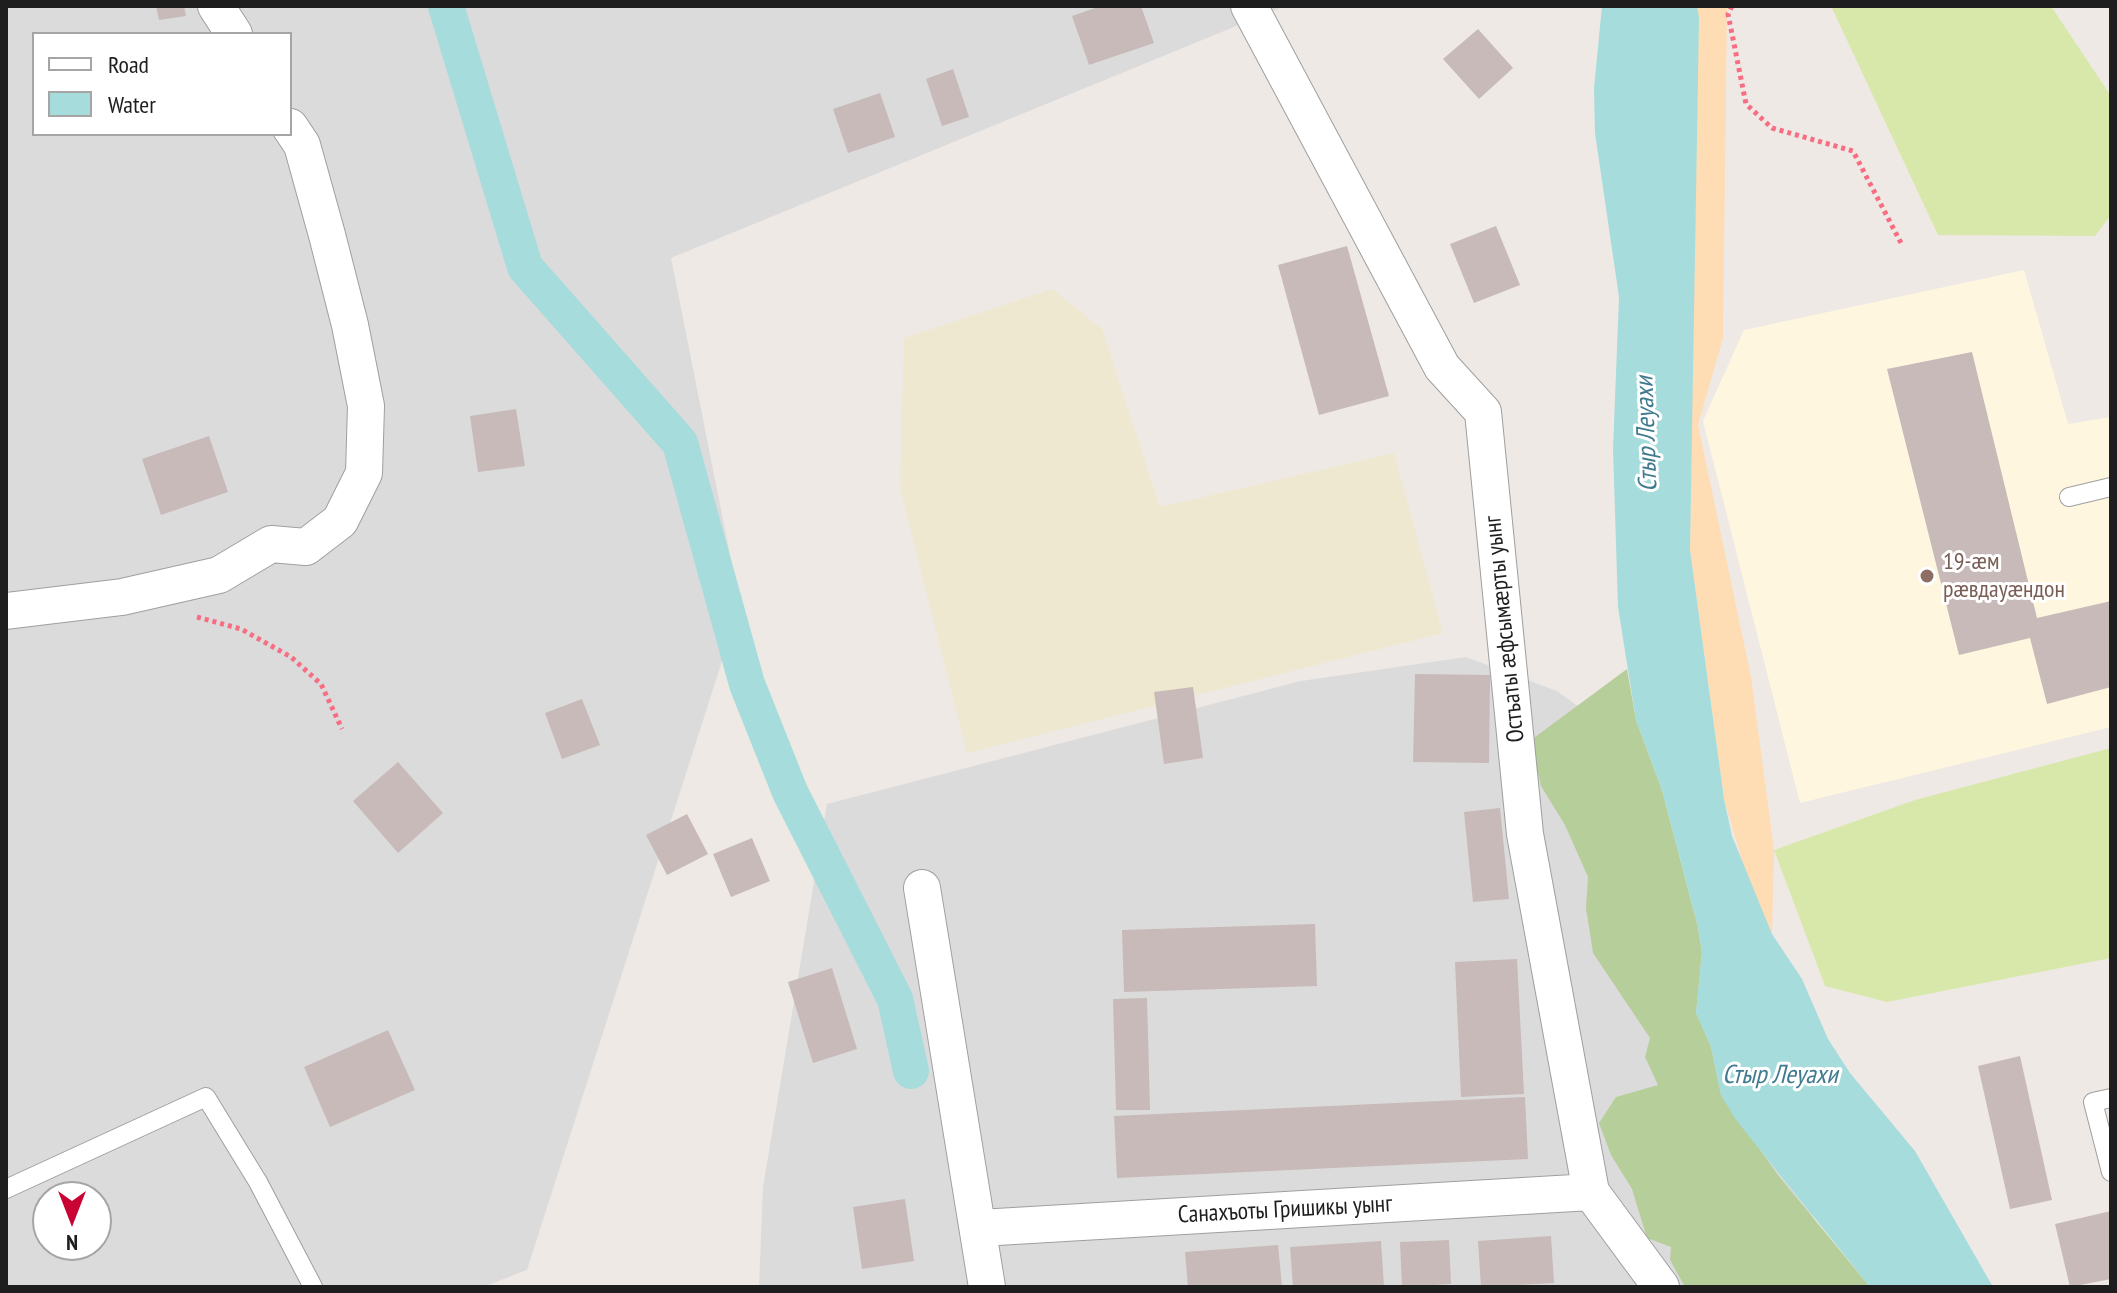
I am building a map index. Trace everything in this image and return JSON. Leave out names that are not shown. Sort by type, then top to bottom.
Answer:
[{"type":"street","points":[[216,6],[233,32]]},
{"type":"street","name":"Остъаты æфсымæрты уынг","points":[[1249,6],[1442,367],[1483,412],[1525,834],[1591,1192],[1661,1287]]},
{"type":"street","points":[[6,611],[122,597],[219,575],[271,544],[306,547],[340,521],[364,473],[366,406],[350,325],[327,235],[302,145],[292,130]]},
{"type":"street","points":[[922,888],[980,1228],[987,1287]]},
{"type":"street","name":"Санахъоты Гришикы уынг","points":[[980,1228],[1591,1192]]},
{"type":"lane","points":[[2069,497],[2111,487]]},
{"type":"lane","points":[[6,1189],[206,1097],[258,1182],[313,1287]]},
{"type":"lane","points":[[2111,1098],[2093,1102],[2111,1172]]},
{"type":"path","points":[[1732,6],[1728,14],[1746,104],[1772,128],[1853,151],[1901,243]]},
{"type":"path","points":[[182,613],[241,629],[291,657],[321,684],[342,729]]},
{"type":"shaded area","points":[[6,6],[1285,6],[671,258],[740,605],[527,1270],[483,1287],[6,1287]]},
{"type":"shaded area","name":"19-æм рӕвдауӕндон","points":[[2024,270],[2068,424],[2111,417],[2111,727],[1800,803],[1703,421],[1744,330]]},
{"type":"shaded area","points":[[1052,289],[1102,329],[1160,507],[1394,453],[1443,633],[967,753],[900,489],[904,338]]},
{"type":"shaded area","points":[[1466,657],[1557,691],[1601,723],[1843,1287],[759,1287],[763,1187],[827,804],[1301,681]]},
{"type":"green space","points":[[1831,6],[2051,6],[2111,96],[2111,215],[2095,236],[1938,235]]},
{"type":"green space","points":[[1627,669],[1636,720],[1662,790],[1698,927],[1702,952],[1696,1013],[1711,1047],[1721,1095],[1778,1175],[1870,1287],[1685,1287],[1670,1260],[1671,1247],[1647,1238],[1632,1189],[1611,1155],[1599,1123],[1616,1097],[1658,1085],[1645,1057],[1650,1038],[1593,953],[1586,908],[1588,877],[1565,825],[1541,786],[1531,740]]},
{"type":"green space","points":[[2111,748],[2111,958],[1887,1002],[1825,986],[1774,850],[1915,800]]},
{"type":"sand","points":[[1697,6],[1727,6],[1723,338],[1698,425],[1751,677],[1774,850],[1772,934],[1746,874],[1724,799],[1690,550]]},
{"type":"water","name":"Стыр Леуахи","points":[[1602,6],[1697,6],[1699,17],[1690,550],[1724,799],[1732,836],[1772,934],[1802,979],[1828,1039],[1850,1073],[1915,1151],[1993,1287],[1870,1287],[1736,1120],[1721,1095],[1711,1047],[1696,1013],[1702,952],[1698,927],[1662,790],[1636,720],[1618,607],[1613,449],[1619,297],[1595,133],[1594,88]]},
{"type":"building","points":[[156,6],[184,6],[186,16],[159,20]]},
{"type":"building","points":[[1101,6],[1141,6],[1154,43],[1089,65],[1072,16]]},
{"type":"building","points":[[1478,29],[1513,68],[1479,99],[1443,59]]},
{"type":"building","points":[[953,69],[969,117],[942,126],[926,79]]},
{"type":"building","points":[[880,93],[895,137],[848,153],[833,109]]},
{"type":"building","points":[[1496,226],[1520,285],[1474,303],[1450,244]]},
{"type":"building","points":[[1347,246],[1389,396],[1319,415],[1278,265]]},
{"type":"building","points":[[1972,352],[2037,618],[2111,601],[2111,687],[2047,704],[2030,638],[1959,655],[1887,369]]},
{"type":"building","points":[[516,409],[525,466],[478,472],[470,416]]},
{"type":"building","points":[[209,436],[228,492],[161,515],[142,459]]},
{"type":"building","points":[[1415,674],[1490,675],[1489,763],[1413,762]]},
{"type":"building","points":[[1193,687],[1203,758],[1164,764],[1154,692]]},
{"type":"building","points":[[582,699],[600,745],[562,759],[545,713]]},
{"type":"building","points":[[398,762],[443,813],[398,853],[353,801]]},
{"type":"building","points":[[1500,808],[1509,899],[1473,902],[1464,812]]},
{"type":"building","points":[[687,814],[708,854],[667,875],[646,835]]},
{"type":"building","points":[[752,838],[770,881],[731,897],[713,854]]},
{"type":"building","points":[[1315,924],[1317,986],[1124,992],[1122,930]]},
{"type":"building","points":[[1517,959],[1524,1094],[1461,1097],[1455,962]]},
{"type":"building","points":[[832,968],[857,1049],[813,1063],[788,982]]},
{"type":"building","points":[[1147,998],[1150,1110],[1116,1110],[1113,999]]},
{"type":"building","points":[[388,1030],[415,1090],[330,1127],[304,1067]]},
{"type":"building","points":[[2020,1056],[2052,1200],[2010,1209],[1978,1066]]},
{"type":"building","points":[[1525,1097],[1528,1159],[1117,1178],[1114,1116]]},
{"type":"building","points":[[905,1199],[914,1261],[862,1269],[853,1207]]},
{"type":"building","points":[[2111,1211],[2111,1279],[2070,1287],[2055,1224]]},
{"type":"building","points":[[1551,1236],[1554,1283],[1481,1287],[1478,1241]]},
{"type":"building","points":[[1449,1240],[1451,1284],[1402,1287],[1400,1242]]},
{"type":"building","points":[[1381,1241],[1384,1287],[1293,1287],[1290,1247]]},
{"type":"building","points":[[1278,1245],[1282,1287],[1188,1287],[1185,1252]]},
{"type":"waterway","points":[[446,6],[525,267],[680,443],[747,684],[790,792],[895,999],[911,1071]]},
{"type":"place","name":"19-æм рӕвдауӕндон","points":[[1927,576]]}]
